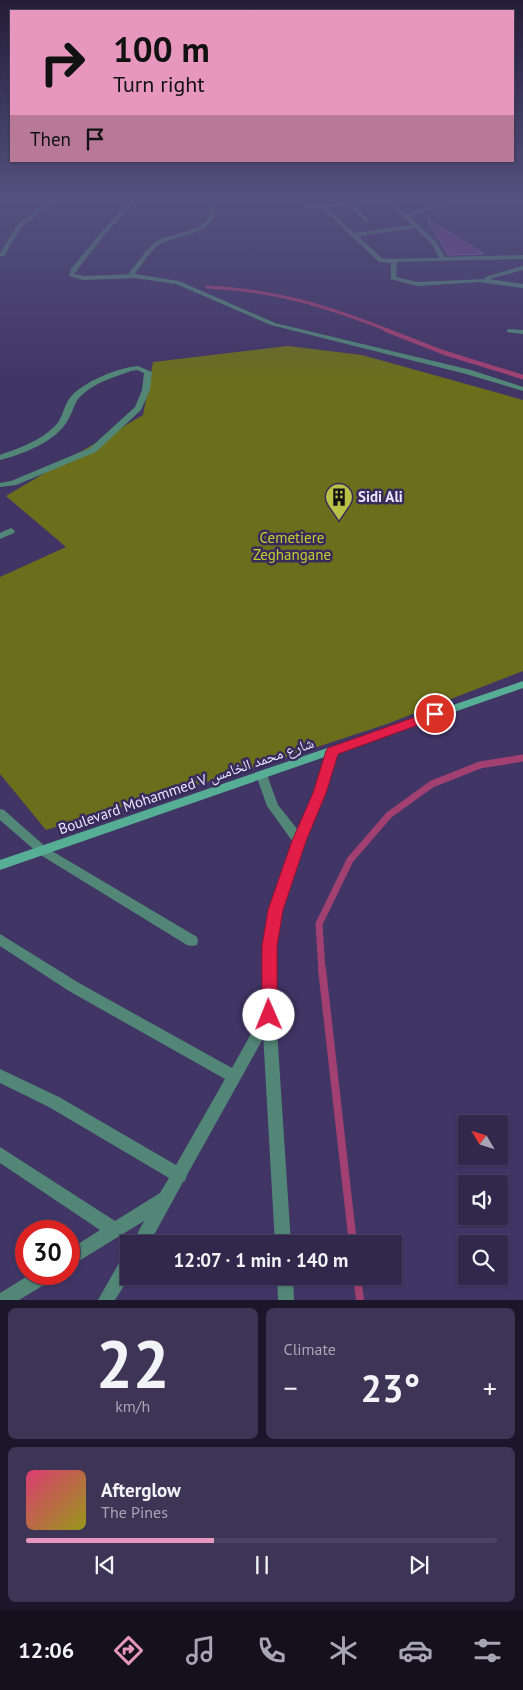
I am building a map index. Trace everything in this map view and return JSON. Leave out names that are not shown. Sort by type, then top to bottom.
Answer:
[{"type":"main road","name":"Boulevard Mohammed V شارع محمد الخامس","points":[[0,865],[523,684]]},
{"type":"street","points":[[84,259],[71,275],[84,278],[135,276],[184,284],[273,324],[468,372],[523,389]]},
{"type":"street","points":[[135,276],[131,274],[146,259]]},
{"type":"street","points":[[378,259],[394,262],[479,259]]},
{"type":"street","points":[[394,262],[393,278],[400,281],[417,284],[479,280],[523,286]]},
{"type":"street","points":[[479,280],[523,268]]},
{"type":"street","points":[[509,331],[523,332]]},
{"type":"street","points":[[0,458],[36,443],[50,433],[66,419],[68,406],[81,392],[102,380],[130,369],[148,372],[146,390],[138,408],[93,450],[13,483],[0,486]]},
{"type":"street","points":[[0,536],[10,531]]},
{"type":"street","points":[[282,1235],[269,1015],[269,960],[272,927],[280,895],[299,841],[320,793],[333,751]]},
{"type":"street","points":[[262,775],[273,806],[299,841]]},
{"type":"street","points":[[0,812],[43,851],[192,941]]},
{"type":"street","points":[[0,939],[74,987],[235,1076]]},
{"type":"street","points":[[145,1235],[269,1015]]},
{"type":"street","points":[[0,1076],[54,1102],[180,1176]]},
{"type":"street","points":[[0,1154],[114,1230]]},
{"type":"street","points":[[80,1252],[169,1196]]},
{"type":"street","points":[[106,1300],[120,1277]]},
{"type":"street","points":[[4,1300],[28,1285]]},
{"type":"street","points":[[285,1285],[286,1300]]},
{"type":"green space","name":"Cemetiere Zeghangane","points":[[288,346],[362,355],[523,400],[523,671],[387,724],[250,769],[46,830],[0,774],[0,577],[66,547],[6,496],[143,415],[153,362]]},
{"type":"waterway","points":[[207,287],[256,292],[300,301],[344,314],[390,331]]},
{"type":"waterway","points":[[386,330],[445,353],[523,377]]},
{"type":"waterway","points":[[322,971],[319,924],[350,860],[389,815],[432,784],[480,765],[523,758]]},
{"type":"waterway","points":[[322,969],[352,1235]]},
{"type":"waterway","points":[[358,1285],[360,1300]]},
{"type":"place","name":"Sidi Ali","points":[[339,521]]},
{"type":"route","points":[[269,1015],[269,946],[276,910],[299,841],[320,793],[333,751],[435,714]]}]
